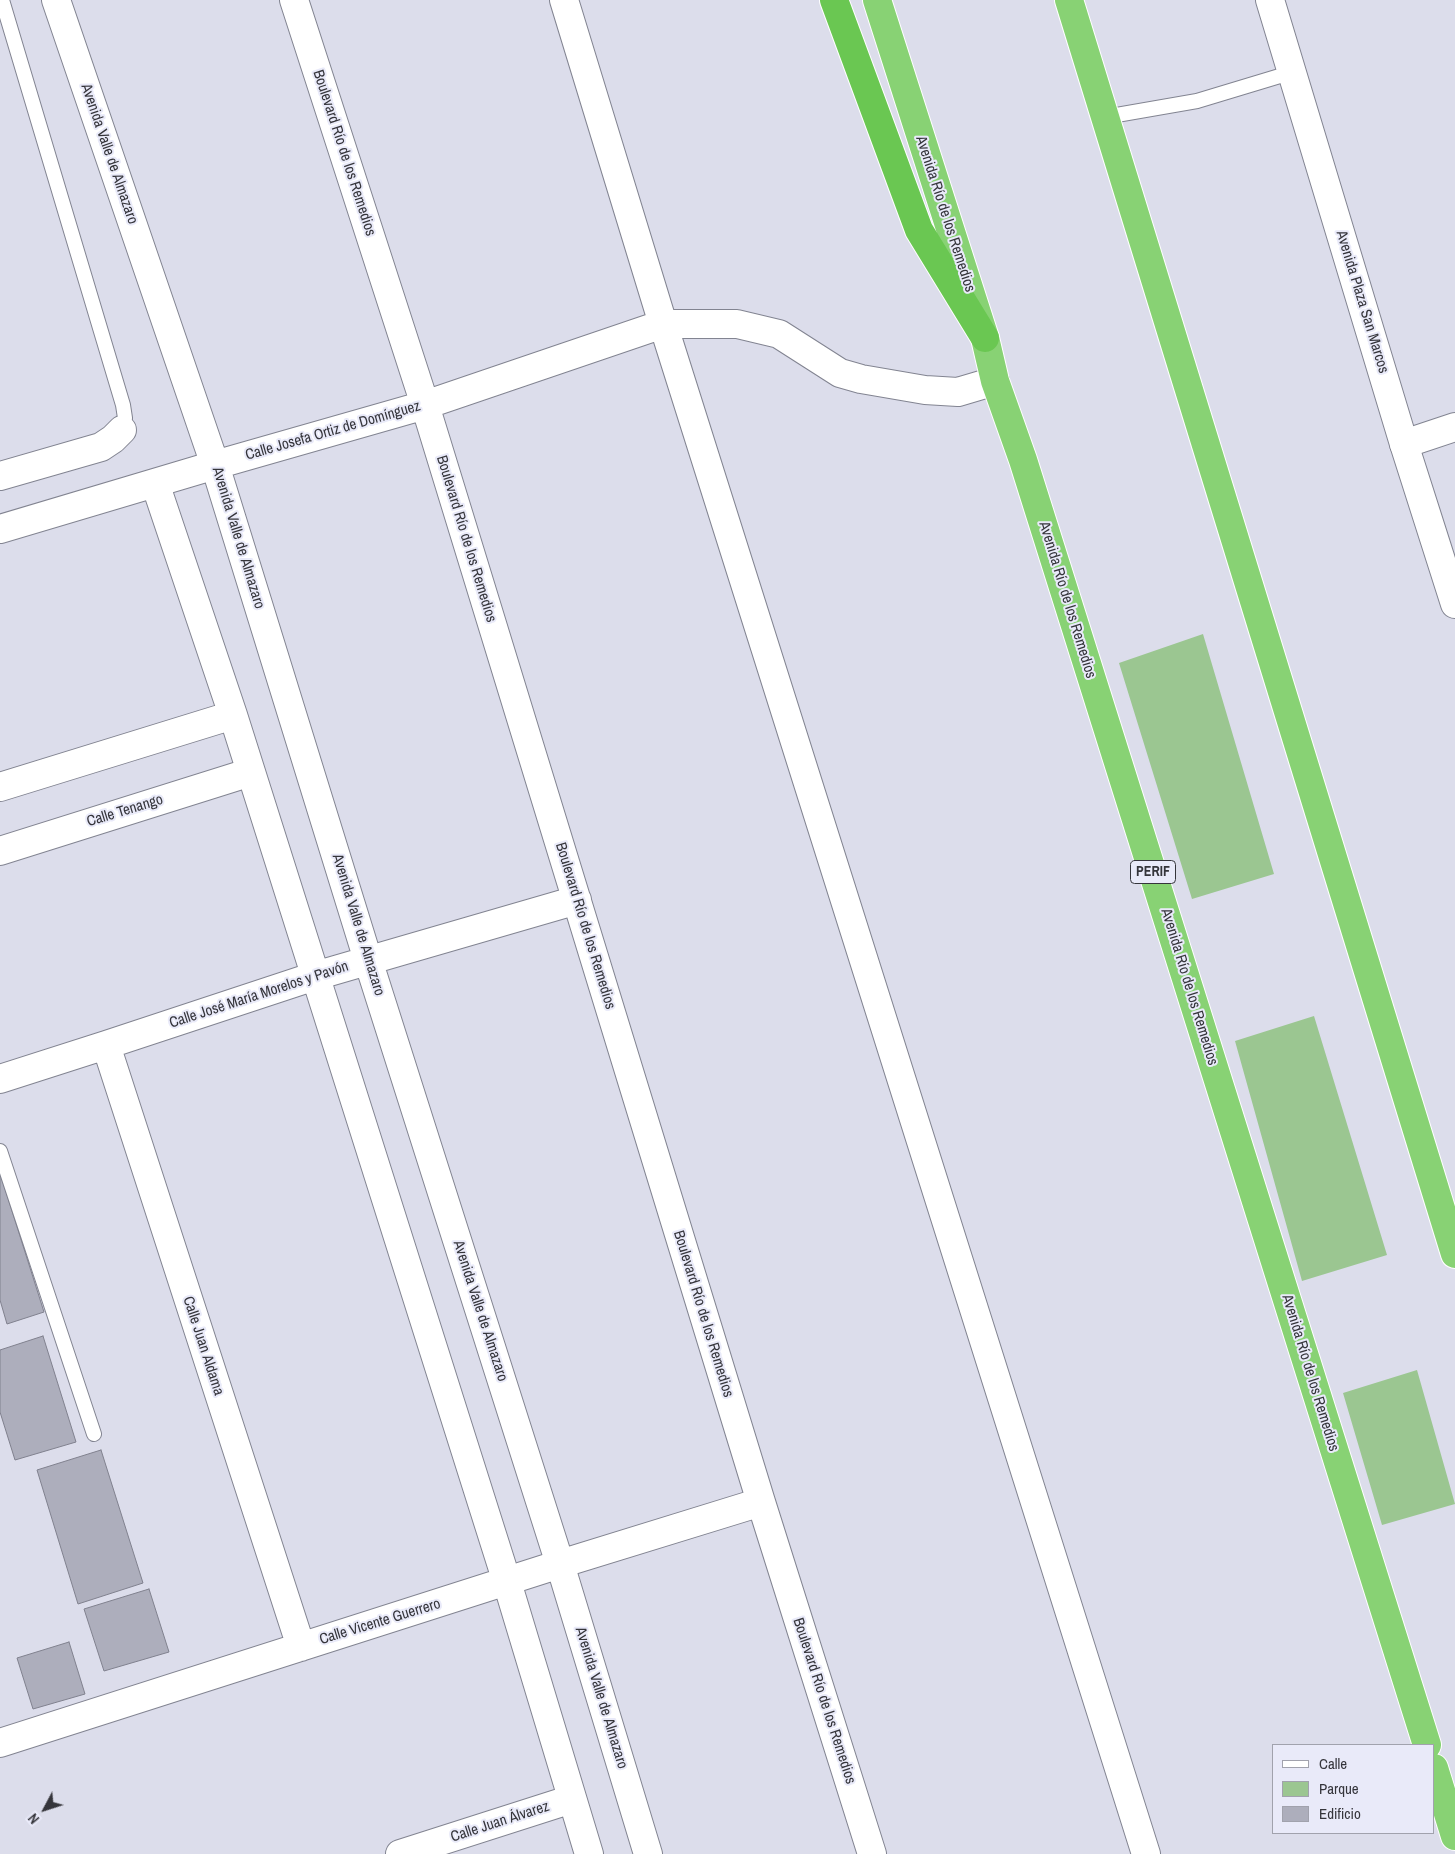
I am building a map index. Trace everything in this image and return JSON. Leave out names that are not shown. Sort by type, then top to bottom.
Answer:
[{"type":"highway","points":[[834,0],[919,230],[985,338]]},
{"type":"highway","name":"Avenida Río de los Remedios","points":[[877,0],[985,338],[995,381],[1023,460],[1426,1744]]},
{"type":"highway","points":[[1069,0],[1455,1254]]},
{"type":"highway","points":[[1435,1771],[1455,1836]]},
{"type":"street","name":"Avenida Valle de Almazaro","points":[[56,0],[215,464],[368,960],[560,1564],[648,1854]]},
{"type":"street","name":"Boulevard Río de los Remedios","points":[[294,0],[425,405],[761,1502],[872,1854]]},
{"type":"street","points":[[564,0],[663,324],[1146,1854]]},
{"type":"street","name":"Avenida Plaza San Marcos","points":[[1270,0],[1404,444],[1455,604]]},
{"type":"street","name":"Calle Josefa Ortiz de Domínguez","points":[[0,529],[215,464],[425,405],[663,324],[738,324],[779,334],[840,373],[861,379],[925,390],[958,392],[995,381]]},
{"type":"street","points":[[1404,444],[1455,426]]},
{"type":"street","points":[[0,476],[101,447],[122,430]]},
{"type":"street","points":[[156,483],[233,715],[507,1582],[589,1854]]},
{"type":"street","points":[[0,788],[233,715]]},
{"type":"street","name":"Calle Tenango","points":[[0,851],[251,772]]},
{"type":"street","name":"Calle José María Morelos y Pavón","points":[[0,1079],[106,1046],[314,976],[577,900]]},
{"type":"street","name":"Calle Juan Aldama","points":[[106,1046],[301,1647]]},
{"type":"street","name":"Calle Vicente Guerrero","points":[[0,1743],[560,1564],[761,1502]]},
{"type":"street","name":"Calle Juan Álvarez","points":[[400,1854],[572,1799]]},
{"type":"lane","points":[[2,0],[124,405],[125,418],[122,430]]},
{"type":"lane","points":[[1105,117],[1197,101],[1292,72]]},
{"type":"lane","points":[[0,1151],[94,1434]]},
{"type":"green space","points":[[1203,634],[1274,874],[1192,899],[1119,663]]},
{"type":"green space","points":[[1314,1016],[1387,1255],[1302,1281],[1235,1041]]},
{"type":"green space","points":[[1417,1370],[1455,1504],[1382,1525],[1343,1393]]},
{"type":"building","points":[[0,1173],[44,1312],[7,1324],[0,1300]]},
{"type":"building","points":[[43,1336],[76,1442],[15,1460],[0,1412],[0,1350]]},
{"type":"building","points":[[101,1450],[143,1583],[78,1604],[37,1470]]},
{"type":"building","points":[[149,1589],[169,1652],[104,1671],[84,1609]]},
{"type":"building","points":[[69,1642],[85,1694],[33,1709],[17,1658]]}]
